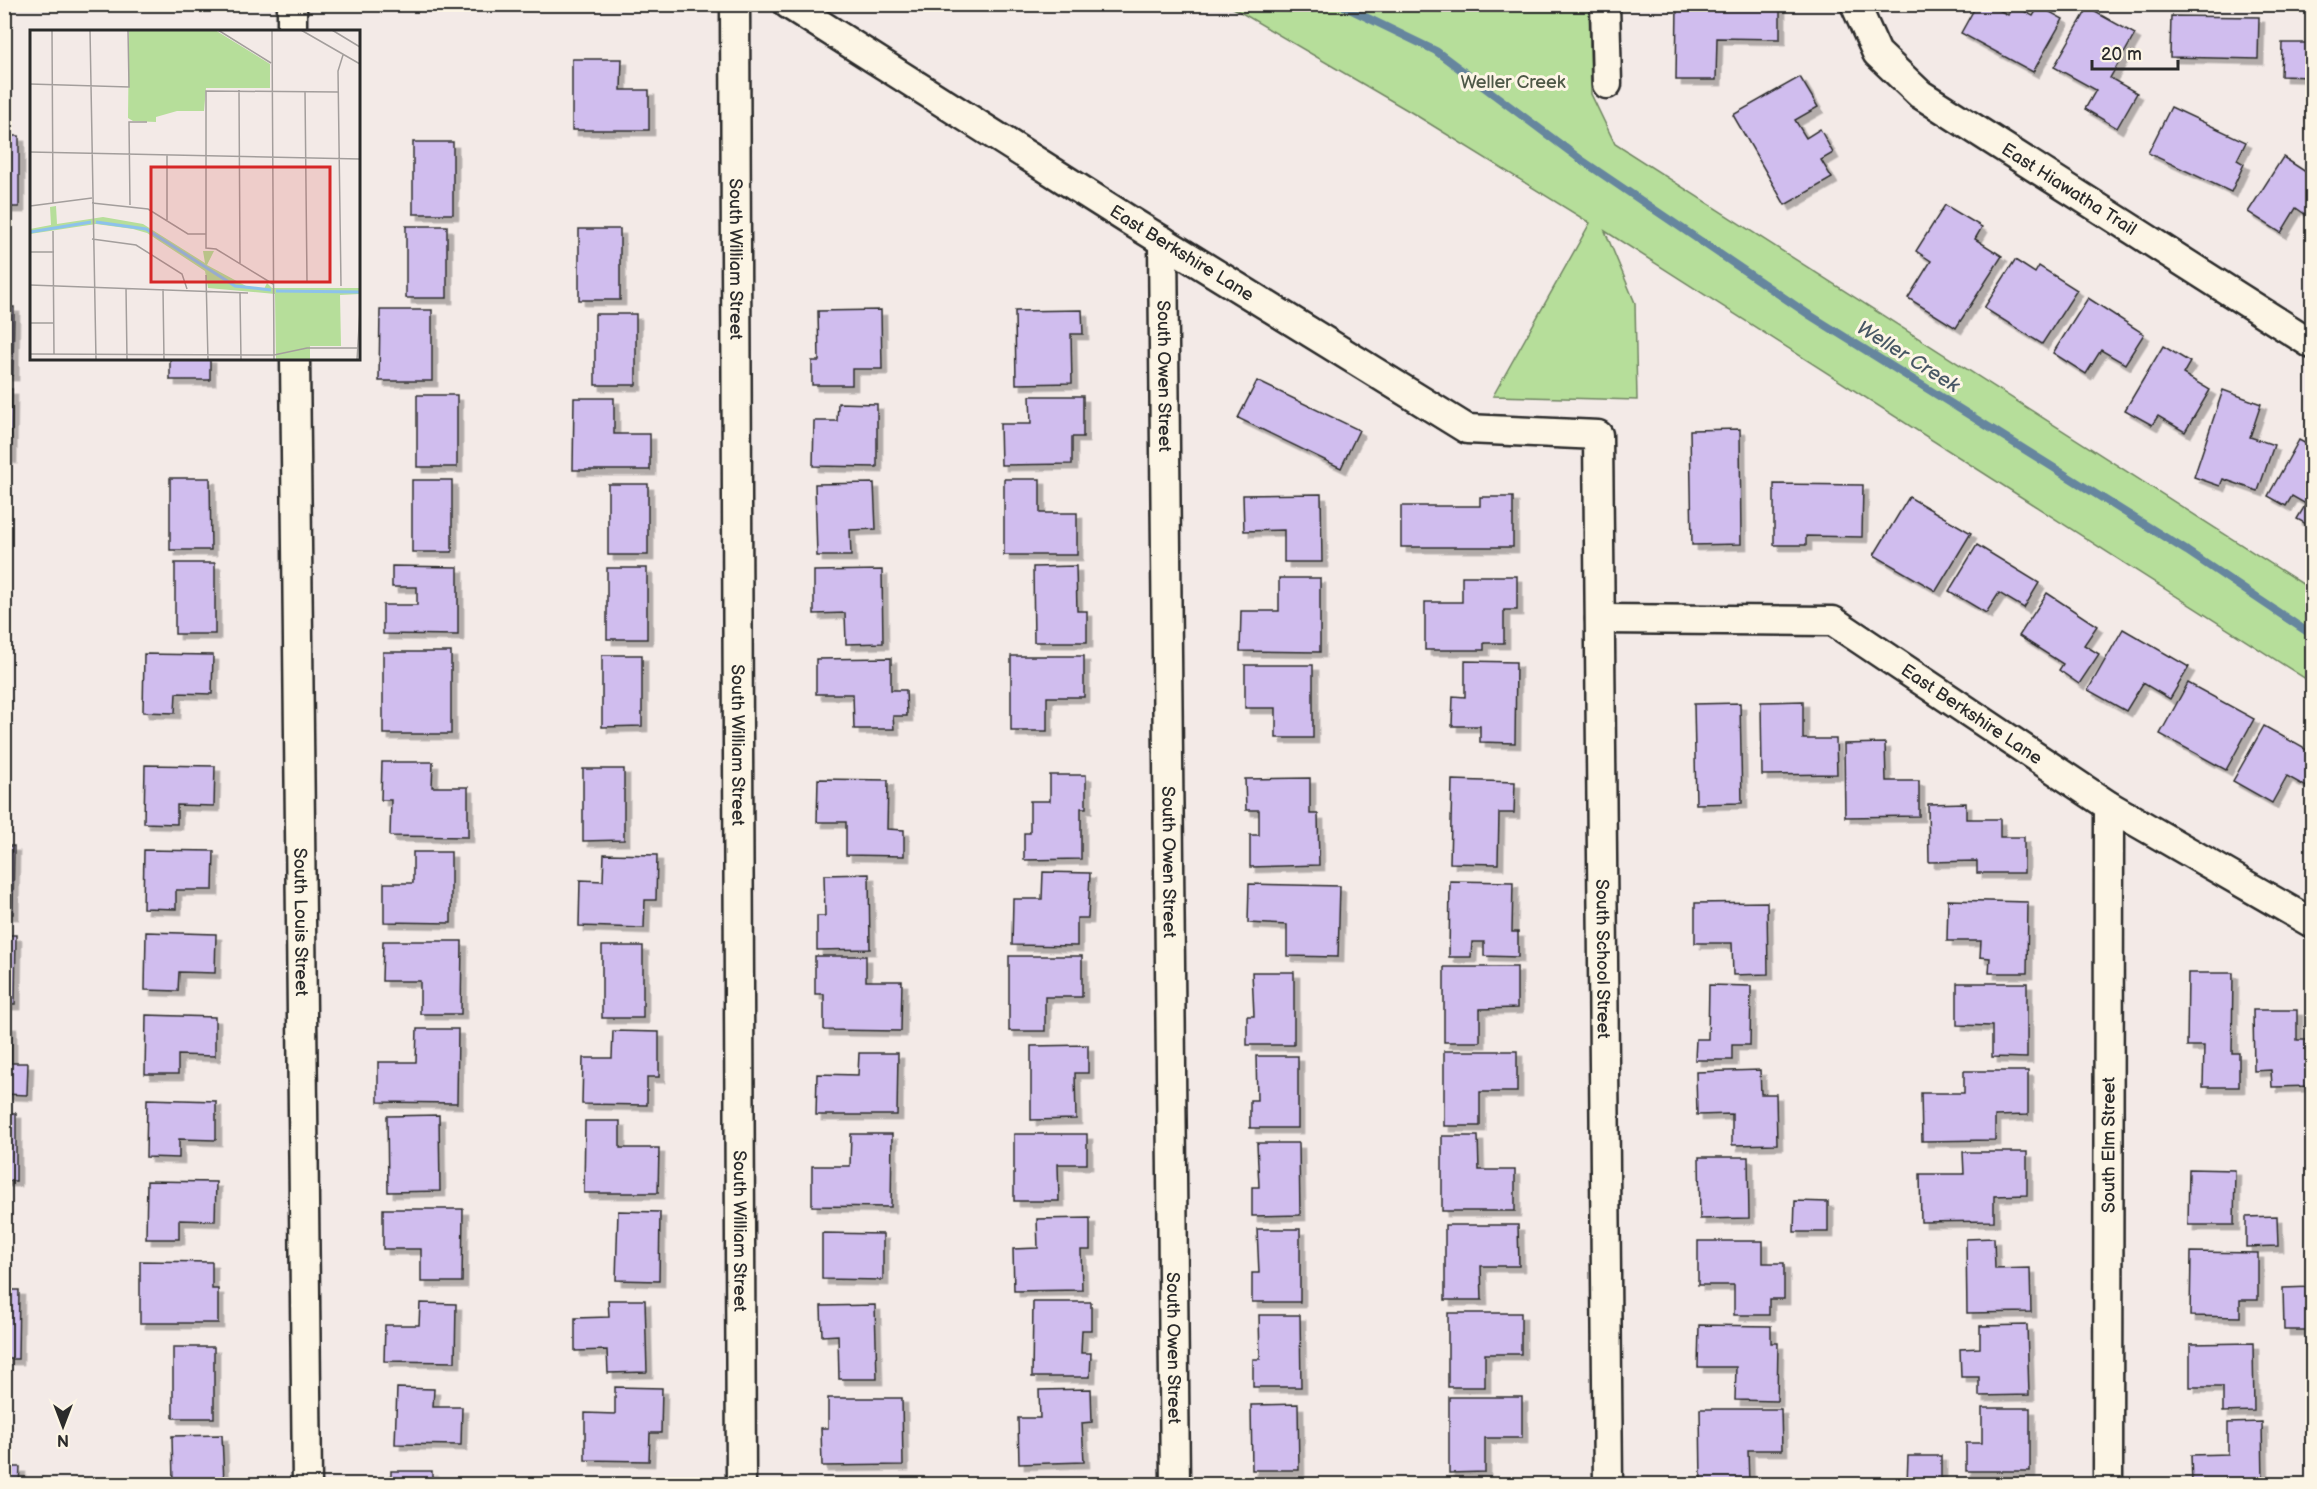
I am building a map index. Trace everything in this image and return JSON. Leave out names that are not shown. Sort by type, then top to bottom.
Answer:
[{"type":"street","points":[[292,4],[292,30]]},
{"type":"street","name":"South William Street","points":[[735,4],[741,1485]]},
{"type":"street","name":"East Berkshire Lane","points":[[788,4],[1162,241],[1467,429],[1598,435]]},
{"type":"street","points":[[1605,4],[1607,84]]},
{"type":"street","name":"East Hiawatha Trail","points":[[1855,4],[1877,53],[1920,94],[2313,344]]},
{"type":"street","name":"South Owen Street","points":[[1162,241],[1175,1485]]},
{"type":"street","name":"South Louis Street","points":[[295,360],[307,1485]]},
{"type":"street","name":"South School Street","points":[[1598,435],[1608,1485]]},
{"type":"street","name":"East Berkshire Lane","points":[[1600,619],[1833,621],[2109,806],[2313,923]]},
{"type":"street","name":"South Elm Street","points":[[2108,1485],[2109,806]]},
{"type":"green space","name":"Weller Creek","points":[[1228,5],[1589,5],[1591,94],[1615,144],[2312,590],[2312,683],[1605,231],[1635,303],[1637,400],[1493,396],[1590,223],[1414,114]]},
{"type":"building","points":[[1677,4],[1780,4],[1780,39],[1717,38],[1716,80],[1676,80]]},
{"type":"building","points":[[1977,4],[1988,4],[2008,15],[2013,5],[2033,16],[2039,6],[2063,19],[2033,72],[1961,33]]},
{"type":"building","points":[[2088,8],[2135,34],[2110,78],[2137,93],[2117,128],[2085,109],[2096,90],[2054,67]]},
{"type":"building","points":[[2171,16],[2259,17],[2258,59],[2170,57]]},
{"type":"building","points":[[2309,16],[2312,16],[2312,77],[2281,76],[2282,43],[2309,43]]},
{"type":"building","points":[[572,59],[622,59],[621,90],[649,90],[649,130],[572,130]]},
{"type":"building","points":[[1800,77],[1818,107],[1795,120],[1806,138],[1820,129],[1833,153],[1821,160],[1832,178],[1785,205],[1733,115]]},
{"type":"building","points":[[2171,107],[2246,142],[2237,160],[2244,164],[2231,192],[2148,153]]},
{"type":"building","points":[[4,136],[19,136],[19,207],[4,207]]},
{"type":"building","points":[[413,142],[453,142],[453,214],[413,214]]},
{"type":"building","points":[[2283,157],[2312,176],[2312,219],[2296,208],[2281,233],[2248,212]]},
{"type":"building","points":[[1945,205],[1982,227],[1975,239],[2002,256],[1956,328],[1908,298],[1931,261],[1916,251]]},
{"type":"building","points":[[406,226],[447,226],[447,298],[406,298]]},
{"type":"building","points":[[579,229],[620,229],[620,300],[579,300]]},
{"type":"building","points":[[2015,260],[2035,273],[2039,266],[2077,290],[2042,344],[1984,308]]},
{"type":"building","points":[[2088,298],[2144,334],[2125,364],[2101,350],[2086,374],[2053,353]]},
{"type":"building","points":[[4,307],[14,307],[13,375],[4,375]]},
{"type":"building","points":[[380,310],[432,310],[432,381],[379,381]]},
{"type":"building","points":[[881,310],[882,369],[852,369],[852,385],[812,385],[812,361],[819,361],[818,311]]},
{"type":"building","points":[[1082,310],[1083,334],[1071,334],[1072,383],[1016,384],[1015,311]]},
{"type":"building","points":[[595,314],[636,314],[636,385],[595,385]]},
{"type":"building","points":[[2163,346],[2190,362],[2183,374],[2210,390],[2185,432],[2158,416],[2152,425],[2125,410]]},
{"type":"building","points":[[170,360],[210,360],[210,380],[170,380]]},
{"type":"building","points":[[1257,381],[1359,430],[1341,468],[1238,418]]},
{"type":"building","points":[[4,389],[12,389],[11,458],[4,457]]},
{"type":"building","points":[[2223,390],[2261,404],[2250,437],[2274,445],[2258,491],[2223,479],[2220,486],[2194,477]]},
{"type":"building","points":[[417,395],[457,395],[457,467],[417,467]]},
{"type":"building","points":[[1030,396],[1083,396],[1083,437],[1072,437],[1072,464],[1001,465],[1000,424],[1031,424]]},
{"type":"building","points":[[574,398],[614,398],[614,434],[650,434],[650,470],[573,470]]},
{"type":"building","points":[[838,403],[877,404],[877,467],[813,466],[814,421],[837,421]]},
{"type":"building","points":[[1740,429],[1741,544],[1692,545],[1690,430]]},
{"type":"building","points":[[2299,440],[2312,447],[2312,527],[2297,519],[2306,504],[2292,496],[2286,506],[2268,496]]},
{"type":"building","points":[[170,478],[210,478],[211,550],[170,550]]},
{"type":"building","points":[[1004,479],[1040,479],[1040,513],[1077,513],[1077,555],[1004,555]]},
{"type":"building","points":[[412,480],[452,480],[452,552],[412,552]]},
{"type":"building","points":[[874,483],[876,529],[850,530],[851,556],[817,556],[815,484]]},
{"type":"building","points":[[608,484],[648,484],[648,555],[608,555]]},
{"type":"building","points":[[1774,484],[1863,485],[1862,537],[1806,536],[1806,545],[1774,545]]},
{"type":"building","points":[[1321,494],[1322,562],[1284,562],[1284,530],[1244,531],[1243,495]]},
{"type":"building","points":[[1480,497],[1513,497],[1513,547],[1401,547],[1401,506],[1480,506]]},
{"type":"building","points":[[1909,497],[1971,533],[1936,591],[1874,555]]},
{"type":"building","points":[[1977,545],[2039,583],[2024,608],[1999,593],[1986,613],[1949,591]]},
{"type":"building","points":[[175,563],[215,563],[215,634],[175,634]]},
{"type":"building","points":[[392,566],[458,567],[458,635],[383,634],[383,605],[417,605],[417,587],[392,587]]},
{"type":"building","points":[[1076,566],[1077,611],[1087,611],[1087,642],[1034,642],[1033,567]]},
{"type":"building","points":[[607,568],[647,568],[647,639],[607,639]]},
{"type":"building","points":[[882,570],[883,643],[846,644],[845,613],[814,614],[814,571]]},
{"type":"building","points":[[1462,576],[1517,576],[1517,610],[1504,610],[1504,643],[1484,643],[1484,650],[1425,650],[1425,602],[1462,602]]},
{"type":"building","points":[[1279,578],[1320,578],[1320,652],[1240,651],[1241,611],[1279,611]]},
{"type":"building","points":[[2047,593],[2097,626],[2084,645],[2099,654],[2079,684],[2059,670],[2063,664],[2019,636]]},
{"type":"building","points":[[2123,629],[2189,667],[2170,699],[2143,683],[2126,711],[2088,690]]},
{"type":"building","points":[[383,652],[451,652],[451,734],[383,734]]},
{"type":"building","points":[[144,654],[213,655],[212,694],[176,693],[175,713],[143,712]]},
{"type":"building","points":[[602,655],[642,655],[642,726],[602,727]]},
{"type":"building","points":[[1011,656],[1084,656],[1084,697],[1047,697],[1047,731],[1011,731]]},
{"type":"building","points":[[891,658],[891,690],[906,690],[907,716],[893,716],[894,729],[854,729],[853,694],[816,694],[816,659]]},
{"type":"building","points":[[1465,661],[1516,662],[1515,743],[1480,742],[1480,726],[1452,726],[1453,696],[1465,697]]},
{"type":"building","points":[[1245,665],[1313,665],[1313,738],[1276,738],[1276,708],[1245,708]]},
{"type":"building","points":[[2188,683],[2254,719],[2226,770],[2160,734]]},
{"type":"building","points":[[1803,701],[1803,739],[1836,739],[1837,774],[1762,775],[1761,702]]},
{"type":"building","points":[[1740,703],[1742,803],[1696,804],[1694,704]]},
{"type":"building","points":[[2264,726],[2312,753],[2310,789],[2287,776],[2272,803],[2233,781]]},
{"type":"building","points":[[1885,743],[1886,781],[1919,781],[1919,816],[1845,817],[1844,744]]},
{"type":"building","points":[[382,762],[433,762],[432,787],[468,787],[468,837],[390,836],[391,800],[381,800]]},
{"type":"building","points":[[145,765],[215,766],[214,806],[177,805],[177,824],[144,823]]},
{"type":"building","points":[[583,769],[624,769],[624,840],[583,841]]},
{"type":"building","points":[[1050,775],[1086,775],[1086,808],[1081,808],[1081,859],[1024,860],[1024,833],[1030,833],[1030,801],[1050,801]]},
{"type":"building","points":[[1310,778],[1310,814],[1318,814],[1319,865],[1250,867],[1250,835],[1259,835],[1259,810],[1246,810],[1245,779]]},
{"type":"building","points":[[818,779],[888,780],[887,829],[904,830],[904,856],[846,855],[846,822],[817,822]]},
{"type":"building","points":[[1452,780],[1515,782],[1514,813],[1499,813],[1498,864],[1450,863]]},
{"type":"building","points":[[1966,803],[1966,819],[2000,819],[2000,837],[2024,837],[2024,873],[1977,873],[1977,861],[1929,862],[1928,804]]},
{"type":"building","points":[[4,846],[14,846],[13,914],[4,914]]},
{"type":"building","points":[[144,850],[214,851],[213,890],[176,890],[176,909],[143,908]]},
{"type":"building","points":[[413,852],[451,852],[451,923],[384,922],[384,883],[413,883]]},
{"type":"building","points":[[604,854],[657,855],[656,900],[645,900],[644,928],[579,926],[580,880],[603,881]]},
{"type":"building","points":[[1043,872],[1090,873],[1088,918],[1077,918],[1077,946],[1012,945],[1013,899],[1042,899]]},
{"type":"building","points":[[869,874],[870,949],[817,950],[817,916],[825,916],[824,875]]},
{"type":"building","points":[[1450,881],[1513,882],[1512,932],[1518,932],[1518,957],[1484,956],[1484,942],[1472,942],[1471,957],[1449,957]]},
{"type":"building","points":[[1249,884],[1340,886],[1338,957],[1287,956],[1287,925],[1248,923]]},
{"type":"building","points":[[1948,900],[2028,902],[2027,973],[1989,973],[1990,958],[1980,957],[1981,941],[1947,941]]},
{"type":"building","points":[[1767,902],[1768,974],[1733,975],[1732,943],[1695,943],[1695,903]]},
{"type":"building","points":[[146,932],[216,934],[215,973],[179,972],[178,991],[145,990]]},
{"type":"building","points":[[4,935],[16,935],[15,1004],[4,1004]]},
{"type":"building","points":[[383,941],[462,941],[461,1014],[420,1014],[420,981],[382,981]]},
{"type":"building","points":[[602,946],[643,946],[643,1018],[602,1018]]},
{"type":"building","points":[[815,956],[866,956],[866,981],[902,981],[901,1031],[824,1030],[824,994],[815,994]]},
{"type":"building","points":[[1009,956],[1082,956],[1082,997],[1045,997],[1045,1031],[1009,1031]]},
{"type":"building","points":[[1444,967],[1517,967],[1517,1008],[1480,1009],[1480,1042],[1444,1042]]},
{"type":"building","points":[[1252,972],[1294,972],[1294,1045],[1247,1045],[1247,1016],[1254,1016]]},
{"type":"building","points":[[2188,973],[2233,973],[2232,1053],[2239,1053],[2239,1087],[2203,1087],[2204,1046],[2187,1046]]},
{"type":"building","points":[[1957,983],[2027,983],[2027,1058],[1992,1057],[1992,1026],[1957,1025]]},
{"type":"building","points":[[1709,985],[1751,986],[1750,1045],[1732,1045],[1732,1060],[1695,1060],[1696,1039],[1708,1039]]},
{"type":"building","points":[[2253,1010],[2297,1010],[2297,1040],[2312,1040],[2312,1086],[2272,1087],[2271,1070],[2254,1071]]},
{"type":"building","points":[[146,1015],[215,1017],[215,1056],[178,1055],[178,1074],[145,1074]]},
{"type":"building","points":[[4,1024],[11,1024],[11,1063],[28,1063],[27,1095],[4,1094]]},
{"type":"building","points":[[417,1029],[458,1029],[457,1103],[378,1102],[378,1062],[416,1062]]},
{"type":"building","points":[[613,1031],[659,1032],[659,1077],[647,1077],[647,1105],[582,1104],[583,1058],[612,1058]]},
{"type":"building","points":[[1088,1045],[1088,1073],[1075,1073],[1076,1119],[1031,1120],[1031,1046]]},
{"type":"building","points":[[1444,1051],[1517,1051],[1517,1092],[1480,1092],[1480,1126],[1444,1126]]},
{"type":"building","points":[[859,1053],[898,1053],[897,1115],[816,1115],[817,1074],[858,1075]]},
{"type":"building","points":[[1256,1056],[1298,1056],[1298,1128],[1250,1128],[1250,1100],[1257,1100]]},
{"type":"building","points":[[1760,1070],[1761,1094],[1776,1094],[1777,1144],[1732,1145],[1732,1114],[1697,1115],[1696,1072]]},
{"type":"building","points":[[1964,1071],[2028,1071],[2028,1115],[1995,1116],[1995,1140],[1922,1141],[1921,1093],[1964,1093]]},
{"type":"building","points":[[147,1099],[216,1101],[216,1140],[179,1139],[179,1158],[146,1157]]},
{"type":"building","points":[[4,1113],[16,1113],[16,1181],[4,1181]]},
{"type":"building","points":[[439,1115],[440,1191],[388,1192],[387,1116]]},
{"type":"building","points":[[585,1121],[620,1121],[620,1148],[659,1148],[658,1193],[584,1193]]},
{"type":"building","points":[[851,1134],[892,1134],[891,1207],[812,1206],[812,1166],[850,1166]]},
{"type":"building","points":[[1014,1134],[1087,1134],[1087,1164],[1058,1164],[1059,1201],[1014,1201]]},
{"type":"building","points":[[1442,1136],[1478,1136],[1479,1170],[1515,1170],[1515,1211],[1442,1211]]},
{"type":"building","points":[[1257,1143],[1299,1143],[1300,1215],[1252,1216],[1252,1187],[1259,1187]]},
{"type":"building","points":[[1963,1152],[2027,1152],[2027,1195],[1994,1196],[1994,1221],[1921,1222],[1920,1174],[1964,1174]]},
{"type":"building","points":[[1699,1157],[1748,1157],[1749,1218],[1700,1219]]},
{"type":"building","points":[[2189,1169],[2235,1170],[2234,1225],[2188,1225]]},
{"type":"building","points":[[147,1181],[216,1182],[215,1221],[179,1220],[179,1239],[146,1239]]},
{"type":"building","points":[[1795,1201],[1828,1202],[1828,1232],[1794,1232]]},
{"type":"building","points":[[383,1209],[463,1209],[462,1282],[421,1282],[421,1249],[383,1249]]},
{"type":"building","points":[[618,1211],[660,1212],[659,1281],[616,1280]]},
{"type":"building","points":[[2277,1216],[2278,1246],[2246,1247],[2246,1217]]},
{"type":"building","points":[[1090,1218],[1090,1250],[1081,1250],[1082,1290],[1014,1291],[1013,1249],[1038,1248],[1037,1219]]},
{"type":"building","points":[[1445,1225],[1518,1225],[1519,1266],[1481,1266],[1482,1300],[1445,1300]]},
{"type":"building","points":[[1257,1229],[1300,1229],[1300,1302],[1252,1302],[1252,1273],[1259,1273]]},
{"type":"building","points":[[822,1233],[883,1234],[883,1280],[822,1279]]},
{"type":"building","points":[[1994,1238],[1995,1269],[2030,1268],[2031,1312],[1967,1313],[1966,1239]]},
{"type":"building","points":[[1698,1241],[1763,1241],[1763,1263],[1784,1263],[1784,1299],[1769,1299],[1769,1315],[1734,1315],[1734,1285],[1698,1285]]},
{"type":"building","points":[[2191,1252],[2258,1253],[2258,1300],[2240,1300],[2240,1317],[2190,1316]]},
{"type":"building","points":[[140,1261],[212,1262],[212,1289],[218,1289],[218,1323],[140,1323]]},
{"type":"building","points":[[2312,1287],[2312,1330],[2284,1330],[2283,1288]]},
{"type":"building","points":[[4,1290],[19,1290],[18,1359],[4,1359]]},
{"type":"building","points":[[608,1300],[645,1300],[647,1372],[608,1373],[607,1350],[575,1351],[575,1318],[609,1317]]},
{"type":"building","points":[[1033,1302],[1091,1302],[1091,1330],[1082,1330],[1081,1353],[1091,1353],[1090,1377],[1032,1377]]},
{"type":"building","points":[[420,1303],[456,1304],[455,1362],[384,1361],[385,1325],[419,1325]]},
{"type":"building","points":[[875,1305],[877,1379],[839,1379],[838,1335],[822,1336],[821,1306]]},
{"type":"building","points":[[1448,1313],[1521,1313],[1521,1354],[1485,1354],[1485,1387],[1448,1387]]},
{"type":"building","points":[[1259,1315],[1300,1315],[1301,1387],[1253,1387],[1253,1359],[1260,1359]]},
{"type":"building","points":[[1699,1325],[1771,1326],[1771,1343],[1778,1343],[1777,1401],[1735,1400],[1736,1367],[1698,1367]]},
{"type":"building","points":[[2027,1325],[2029,1395],[1979,1396],[1979,1377],[1961,1377],[1960,1349],[1980,1348],[1980,1326]]},
{"type":"building","points":[[2253,1343],[2254,1411],[2223,1412],[2223,1387],[2190,1387],[2190,1344]]},
{"type":"building","points":[[173,1347],[214,1347],[214,1418],[173,1418]]},
{"type":"building","points":[[615,1387],[662,1388],[661,1433],[650,1433],[649,1461],[585,1460],[585,1413],[615,1414]]},
{"type":"building","points":[[397,1388],[434,1389],[433,1407],[462,1407],[461,1445],[395,1444]]},
{"type":"building","points":[[1091,1389],[1092,1422],[1082,1423],[1084,1462],[1019,1464],[1018,1418],[1040,1418],[1039,1390]]},
{"type":"building","points":[[1449,1397],[1522,1397],[1522,1438],[1485,1438],[1485,1472],[1449,1473]]},
{"type":"building","points":[[828,1398],[902,1398],[903,1465],[822,1466],[821,1428],[828,1428]]},
{"type":"building","points":[[1298,1404],[1299,1470],[1252,1470],[1251,1405]]},
{"type":"building","points":[[1982,1408],[2030,1408],[2030,1471],[1966,1471],[1966,1443],[1982,1443]]},
{"type":"building","points":[[1700,1409],[1781,1409],[1782,1450],[1748,1450],[1749,1483],[1701,1483]]},
{"type":"building","points":[[2262,1422],[2263,1484],[2192,1484],[2191,1455],[2228,1454],[2228,1423]]},
{"type":"building","points":[[222,1435],[224,1483],[173,1484],[172,1436]]},
{"type":"building","points":[[1908,1456],[1941,1456],[1941,1484],[1907,1484]]},
{"type":"building","points":[[4,1467],[20,1467],[19,1484],[4,1484]]},
{"type":"building","points":[[391,1471],[432,1471],[432,1484],[391,1484]]},
{"type":"building","points":[[609,1482],[646,1482],[646,1484],[609,1484]]},
{"type":"waterway","name":"Weller Creek","points":[[1339,4],[1436,51],[1580,159],[1808,314],[2187,551],[2312,635]]}]
